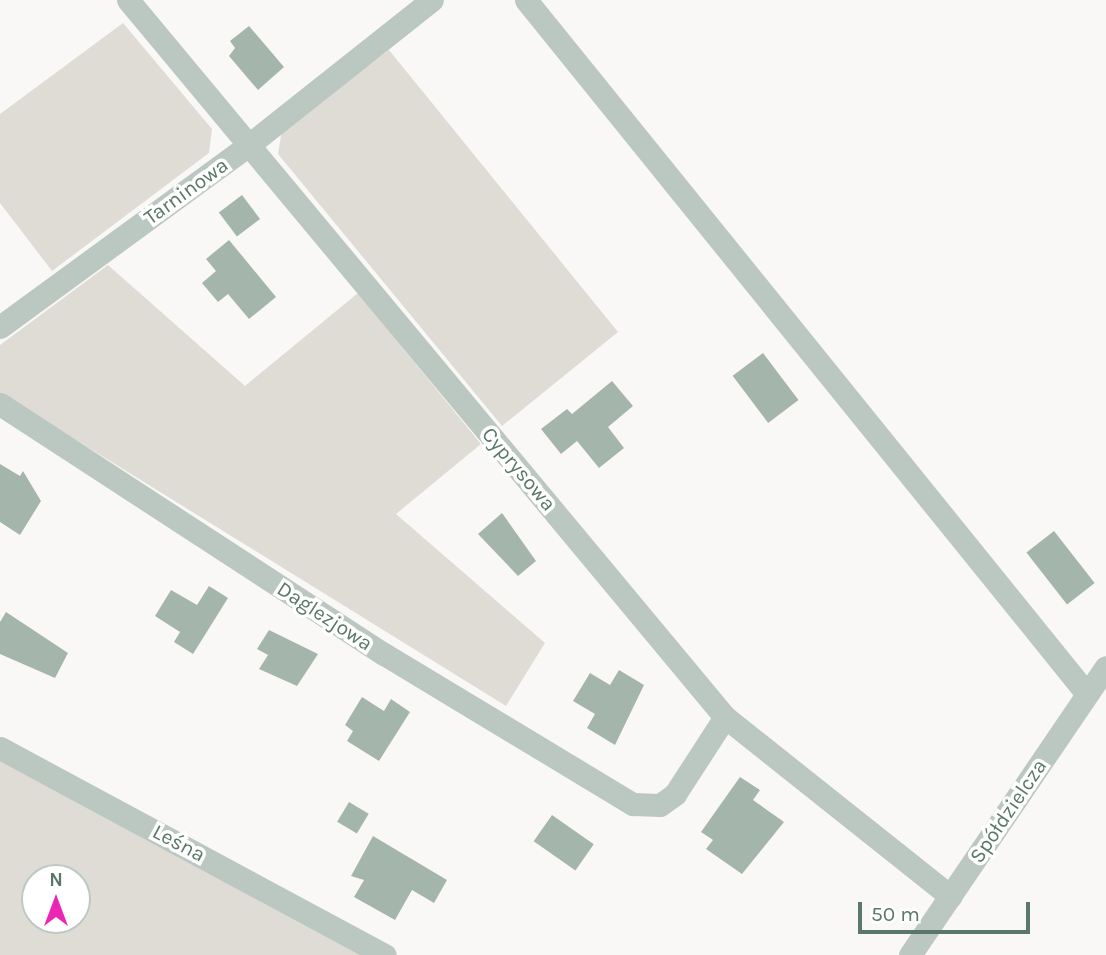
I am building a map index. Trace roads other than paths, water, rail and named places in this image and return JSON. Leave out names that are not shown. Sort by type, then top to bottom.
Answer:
[{"type":"street","name":"Cyprysowa","points":[[128,0],[724,717],[950,896]]},
{"type":"street","name":"Tarninowa","points":[[0,327],[250,144],[432,0]]},
{"type":"street","points":[[526,0],[1087,694]]},
{"type":"street","name":"Daglezjowa","points":[[0,404],[396,661],[633,804],[660,805],[688,777],[724,717]]},
{"type":"street","name":"Spółdzielcza","points":[[910,955],[1106,667]]},
{"type":"street","name":"Leśna","points":[[0,748],[358,938],[385,955]]}]
